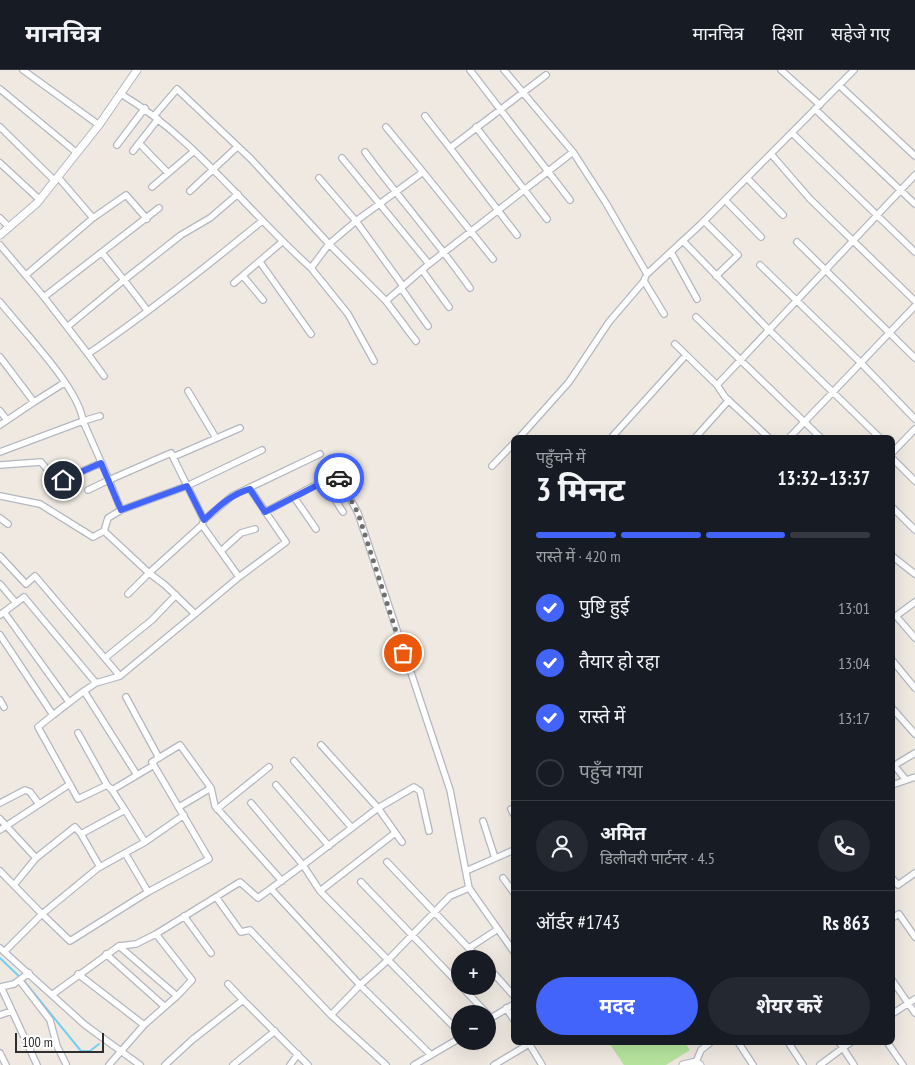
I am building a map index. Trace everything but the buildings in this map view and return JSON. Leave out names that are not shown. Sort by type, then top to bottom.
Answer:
[{"type":"street","points":[[23,70],[99,125]]},
{"type":"street","points":[[0,235],[40,200],[99,125],[138,70]]},
{"type":"street","points":[[470,70],[570,200]]},
{"type":"street","points":[[504,70],[573,152],[606,202],[647,274]]},
{"type":"street","points":[[781,70],[915,204]]},
{"type":"street","points":[[522,435],[569,382],[610,322],[644,281],[647,274],[704,221],[854,70]]},
{"type":"street","points":[[450,148],[546,75]]},
{"type":"street","points":[[839,85],[915,156]]},
{"type":"street","points":[[133,151],[177,89],[238,147],[329,244],[386,301],[416,340]]},
{"type":"street","points":[[0,90],[77,153]]},
{"type":"street","points":[[121,94],[144,108],[213,170],[282,242],[311,268],[348,314],[374,361]]},
{"type":"street","points":[[117,145],[144,108]]},
{"type":"street","points":[[424,116],[517,235]]},
{"type":"street","points":[[386,127],[493,259]]},
{"type":"street","points":[[0,128],[57,179],[94,218]]},
{"type":"street","points":[[476,128],[547,219]]},
{"type":"street","points":[[792,133],[915,252]]},
{"type":"street","points":[[138,142],[168,173]]},
{"type":"street","points":[[190,191],[238,147]]},
{"type":"street","points":[[152,186],[193,152]]},
{"type":"street","points":[[365,152],[394,193],[445,252],[470,288]]},
{"type":"street","points":[[386,301],[429,264],[573,152]]},
{"type":"street","points":[[771,154],[810,199],[915,301]]},
{"type":"street","points":[[342,158],[429,264]]},
{"type":"street","points":[[0,163],[40,200]]},
{"type":"street","points":[[311,268],[329,244],[356,221],[423,172]]},
{"type":"street","points":[[717,385],[796,299],[915,175]]},
{"type":"street","points":[[319,178],[356,221],[428,326]]},
{"type":"street","points":[[747,178],[783,215]]},
{"type":"street","points":[[26,275],[126,194],[147,218]]},
{"type":"street","points":[[67,327],[181,235],[210,218],[238,194]]},
{"type":"street","points":[[725,200],[761,237]]},
{"type":"street","points":[[44,297],[103,254],[159,208]]},
{"type":"street","points":[[0,218],[9,227]]},
{"type":"street","points":[[88,354],[207,264],[224,254],[262,221]]},
{"type":"street","points":[[704,221],[738,255],[716,276]]},
{"type":"street","points":[[683,241],[768,329],[877,435]]},
{"type":"street","points":[[234,283],[282,242]]},
{"type":"street","points":[[797,242],[915,358]]},
{"type":"street","points":[[0,245],[44,297],[104,376]]},
{"type":"street","points":[[671,252],[697,298]]},
{"type":"street","points":[[103,254],[148,310]]},
{"type":"street","points":[[260,262],[311,334]]},
{"type":"street","points":[[760,265],[861,363],[915,419]]},
{"type":"street","points":[[422,270],[449,307]]},
{"type":"street","points":[[243,276],[263,300]]},
{"type":"street","points":[[644,281],[664,314]]},
{"type":"street","points":[[0,302],[64,383],[82,413],[82,421],[121,510]]},
{"type":"street","points":[[792,435],[915,306]]},
{"type":"street","points":[[696,317],[819,435]]},
{"type":"street","points":[[675,344],[766,435]]},
{"type":"street","points":[[614,435],[686,355]]},
{"type":"street","points":[[1,360],[34,402]]},
{"type":"street","points":[[0,425],[64,383]]},
{"type":"street","points":[[188,391],[216,438]]},
{"type":"street","points":[[697,435],[729,400]]},
{"type":"street","points":[[0,411],[8,420]]},
{"type":"street","points":[[0,452],[100,416]]},
{"type":"street","points":[[173,457],[240,428]]},
{"type":"street","points":[[895,451],[915,429]]},
{"type":"street","points":[[492,466],[511,446]]},
{"type":"street","points":[[0,496],[40,504],[92,537],[104,531],[108,518],[121,510],[187,486],[262,450]]},
{"type":"street","points":[[88,490],[171,453],[203,523],[239,577]]},
{"type":"street","points":[[128,594],[148,573],[232,496],[320,454]]},
{"type":"street","points":[[895,456],[915,481]]},
{"type":"street","points":[[0,465],[41,462],[55,479],[60,481],[101,463]]},
{"type":"street","points":[[265,512],[337,475],[358,513],[450,790],[469,888],[511,948]]},
{"type":"street","points":[[323,481],[344,512]]},
{"type":"street","points":[[107,785],[78,799],[38,727],[84,691],[96,684],[120,676],[239,577],[286,542],[250,489]]},
{"type":"street","points":[[294,497],[316,529]]},
{"type":"street","points":[[895,510],[915,530]]},
{"type":"street","points":[[0,518],[8,524]]},
{"type":"street","points":[[221,551],[241,534],[255,529]]},
{"type":"street","points":[[104,531],[195,614]]},
{"type":"street","points":[[0,556],[26,584],[35,576],[120,676]]},
{"type":"street","points":[[895,558],[915,574]]},
{"type":"street","points":[[0,584],[16,604]]},
{"type":"street","points":[[106,658],[152,620],[176,595]]},
{"type":"street","points":[[69,702],[2,614],[24,597],[96,684]]},
{"type":"street","points":[[895,615],[915,602]]},
{"type":"street","points":[[895,617],[915,638]]},
{"type":"street","points":[[0,635],[53,715]]},
{"type":"street","points":[[895,664],[915,688]]},
{"type":"street","points":[[84,691],[137,775]]},
{"type":"street","points":[[126,697],[159,758]]},
{"type":"street","points":[[0,700],[4,707]]},
{"type":"street","points":[[895,711],[915,734]]},
{"type":"street","points":[[78,733],[107,785],[145,842]]},
{"type":"street","points":[[0,871],[70,941],[148,892],[209,859],[152,762],[180,745],[211,788],[218,808],[282,881]]},
{"type":"street","points":[[320,745],[378,808],[402,842]]},
{"type":"street","points":[[895,763],[915,753]]},
{"type":"street","points":[[294,762],[352,828]]},
{"type":"street","points":[[112,790],[154,765]]},
{"type":"street","points":[[895,765],[906,780]]},
{"type":"street","points":[[218,808],[269,767]]},
{"type":"street","points":[[895,784],[915,777]]},
{"type":"street","points":[[0,830],[70,784]]},
{"type":"street","points":[[276,785],[328,846]]},
{"type":"street","points":[[179,807],[211,788]]},
{"type":"street","points":[[53,994],[119,946],[136,944],[156,934],[240,882],[258,898],[378,808],[410,788],[418,788],[429,831]]},
{"type":"street","points":[[0,803],[25,790],[30,792],[38,804]]},
{"type":"street","points":[[251,803],[303,865],[320,890],[451,1023]]},
{"type":"street","points":[[81,834],[125,810]]},
{"type":"street","points":[[140,1065],[120,1052],[85,1024],[2,950],[68,890],[100,867],[145,842],[184,815]]},
{"type":"street","points":[[0,819],[36,858]]},
{"type":"street","points":[[483,821],[495,858]]},
{"type":"street","points":[[14,885],[36,858],[75,827],[100,867]]},
{"type":"street","points":[[320,890],[395,833]]},
{"type":"street","points":[[466,870],[511,851]]},
{"type":"street","points":[[126,853],[148,892]]},
{"type":"street","points":[[387,862],[436,911],[469,948],[498,929]]},
{"type":"street","points":[[895,882],[898,885],[915,873]]},
{"type":"street","points":[[503,878],[511,889]]},
{"type":"street","points":[[361,882],[451,976]]},
{"type":"street","points":[[331,1015],[450,896],[469,888]]},
{"type":"street","points":[[271,889],[360,985],[431,1055]]},
{"type":"street","points":[[216,897],[241,932],[250,930],[331,1015],[386,1065]]},
{"type":"street","points":[[895,916],[899,914],[915,937]]},
{"type":"street","points":[[184,916],[211,953]]},
{"type":"street","points":[[109,1065],[144,1025],[192,980],[156,934]]},
{"type":"street","points":[[119,946],[177,996]]},
{"type":"street","points":[[106,954],[164,1006]]},
{"type":"street","points":[[29,973],[20,981],[0,987],[37,1065]]},
{"type":"street","points":[[78,974],[144,1025]]},
{"type":"street","points":[[496,977],[511,993]]},
{"type":"street","points":[[20,981],[50,1020],[57,1046],[66,1064]]},
{"type":"street","points":[[228,984],[308,1065]]},
{"type":"street","points":[[895,984],[915,1013]]},
{"type":"street","points":[[469,995],[477,1005]]},
{"type":"street","points":[[895,1012],[915,999]]},
{"type":"street","points":[[165,1065],[192,1040],[243,1000]]},
{"type":"street","points":[[496,1014],[511,1006]]},
{"type":"street","points":[[506,1008],[511,1016]]},
{"type":"street","points":[[0,1015],[12,1010]]},
{"type":"street","points":[[233,1065],[275,1031]]},
{"type":"street","points":[[414,1065],[425,1062],[431,1055],[451,1043]]},
{"type":"street","points":[[495,1065],[527,1045]]},
{"type":"street","points":[[530,1045],[542,1065]]},
{"type":"street","points":[[682,1065],[696,1064],[701,1050],[707,1045]]},
{"type":"street","points":[[740,1045],[753,1065]]},
{"type":"street","points":[[790,1045],[803,1065]]},
{"type":"street","points":[[820,1065],[841,1045],[854,1065]]},
{"type":"street","points":[[889,1045],[903,1065]]},
{"type":"street","points":[[0,1053],[6,1065]]},
{"type":"street","points":[[290,1065],[298,1054]]},
{"type":"green space","points":[[610,1045],[686,1045],[690,1050],[666,1065],[624,1065]]},
{"type":"waterway","points":[[0,958],[24,981],[81,1051],[90,1051],[99,1044]]},
{"type":"way so far","points":[[339,478],[358,513],[403,653]]},
{"type":"route","points":[[63,480],[101,463],[121,510],[128,509],[164,492],[187,486],[204,520],[219,506],[241,491],[250,489],[265,512],[323,481],[337,475],[339,478]]}]
